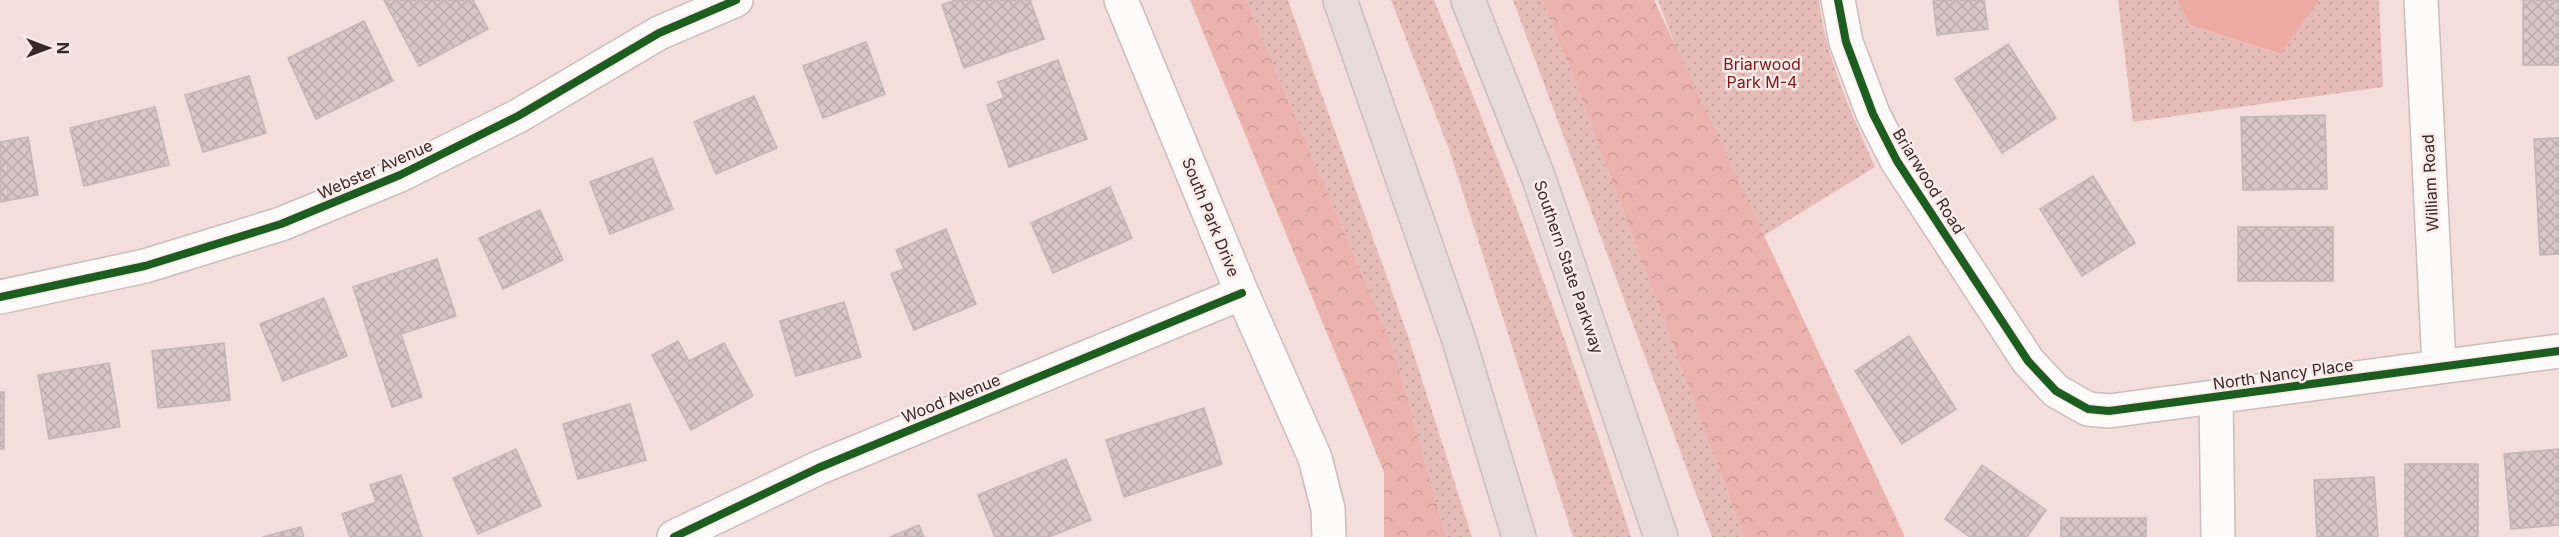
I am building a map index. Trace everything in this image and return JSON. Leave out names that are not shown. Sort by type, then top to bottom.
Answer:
[{"type":"highway","points":[[1340,0],[1458,337],[1519,537]]},
{"type":"highway","name":"Southern State Parkway","points":[[1468,0],[1538,176],[1661,537]]},
{"type":"street","name":"Webster Avenue","points":[[0,297],[145,266],[281,224],[411,170],[518,116],[659,33],[736,0]]},
{"type":"street","name":"South Park Drive","points":[[1121,0],[1242,293],[1315,458],[1328,508],[1329,537]]},
{"type":"street","name":"Briarwood Road","points":[[1838,0],[1846,42],[1873,114],[1897,160],[2028,361]]},
{"type":"street","name":"William Road","points":[[2421,0],[2439,365]]},
{"type":"street","name":"Wood Avenue","points":[[674,537],[818,468],[1242,293]]},
{"type":"street","name":"North Nancy Place","points":[[2028,361],[2055,391],[2088,409],[2109,411],[2439,365],[2559,351]]},
{"type":"street","points":[[2216,397],[2218,537]]},
{"type":"green space","points":[[1190,0],[1246,0],[1394,350],[1446,537],[1384,537],[1384,472]]},
{"type":"green space","points":[[1246,0],[1288,0],[1409,339],[1472,537],[1446,537],[1394,350]]},
{"type":"green space","points":[[1391,0],[1434,0],[1538,266],[1631,537],[1573,537],[1449,149]]},
{"type":"green space","points":[[1513,0],[1542,0],[1574,79],[1744,537],[1712,537]]},
{"type":"green space","points":[[1542,0],[1654,0],[1905,537],[1744,537],[1574,79]]},
{"type":"green space","name":"Briarwood Park M-4","points":[[1658,0],[1819,0],[1822,22],[1834,65],[1875,167],[1750,244]]},
{"type":"green space","points":[[2118,0],[2177,0],[2190,25],[2279,54],[2319,0],[2379,0],[2383,87],[2133,122]]},
{"type":"shaded area","points":[[2177,0],[2319,0],[2280,54],[2190,25]]},
{"type":"building","points":[[384,0],[473,0],[488,29],[419,66]]},
{"type":"building","points":[[956,0],[1030,0],[1044,39],[964,68],[942,5]]},
{"type":"building","points":[[1933,0],[1984,0],[1988,29],[1937,35]]},
{"type":"building","points":[[2523,0],[2559,0],[2559,65],[2523,65]]},
{"type":"building","points":[[364,21],[393,81],[316,119],[288,58]]},
{"type":"building","points":[[866,42],[885,94],[823,118],[803,66]]},
{"type":"building","points":[[2008,44],[2056,118],[2002,153],[1955,79]]},
{"type":"building","points":[[1058,60],[1087,139],[1009,167],[987,105],[1004,98],[998,82]]},
{"type":"building","points":[[249,76],[266,133],[203,152],[185,95]]},
{"type":"building","points":[[754,96],[777,148],[716,174],[694,122]]},
{"type":"building","points":[[155,107],[169,165],[84,186],[70,128]]},
{"type":"building","points":[[2325,115],[2327,189],[2243,190],[2241,117]]},
{"type":"building","points":[[28,137],[38,195],[0,202],[0,142]]},
{"type":"building","points":[[2559,138],[2559,254],[2540,255],[2534,139]]},
{"type":"building","points":[[652,158],[673,209],[610,234],[590,182]]},
{"type":"building","points":[[2093,176],[2135,243],[2082,276],[2040,209]]},
{"type":"building","points":[[1110,187],[1132,238],[1053,273],[1031,223]]},
{"type":"building","points":[[540,210],[563,260],[503,289],[479,238]]},
{"type":"building","points":[[2238,227],[2333,227],[2333,281],[2238,281]]},
{"type":"building","points":[[946,229],[976,304],[914,330],[891,274],[904,269],[896,250]]},
{"type":"building","points":[[437,259],[456,316],[401,334],[422,397],[392,407],[353,287]]},
{"type":"building","points":[[324,298],[347,356],[283,381],[260,324]]},
{"type":"building","points":[[844,302],[861,357],[796,376],[780,321]]},
{"type":"building","points":[[1909,336],[1956,409],[1902,444],[1855,371]]},
{"type":"building","points":[[678,341],[689,361],[724,343],[753,396],[691,430],[652,355]]},
{"type":"building","points":[[224,343],[230,400],[158,408],[152,351]]},
{"type":"building","points":[[109,363],[120,427],[49,439],[38,375]]},
{"type":"building","points":[[0,392],[4,392],[4,449],[0,449]]},
{"type":"building","points":[[630,404],[646,460],[578,479],[563,424]]},
{"type":"building","points":[[1204,408],[1222,464],[1124,497],[1106,440]]},
{"type":"building","points":[[516,449],[541,506],[478,534],[453,478]]},
{"type":"building","points":[[2559,449],[2559,525],[2511,529],[2504,454]]},
{"type":"building","points":[[1066,459],[1091,520],[1049,537],[995,537],[978,495]]},
{"type":"building","points":[[2405,464],[2478,464],[2478,537],[2405,537]]},
{"type":"building","points":[[1982,465],[2046,510],[2027,537],[1970,537],[1945,519]]},
{"type":"building","points":[[401,475],[422,537],[350,537],[342,514],[376,502],[370,485]]},
{"type":"building","points":[[2374,477],[2378,537],[2317,537],[2314,480]]},
{"type":"building","points":[[2061,518],[2146,518],[2146,537],[2061,537]]},
{"type":"building","points":[[919,525],[924,537],[890,537]]},
{"type":"building","points":[[301,527],[304,537],[263,537]]},
{"type":"cycle path","points":[[0,297],[145,266],[281,224],[400,175],[518,116],[659,33],[736,0]]},
{"type":"cycle path","points":[[1838,0],[1846,42],[1873,114],[1897,161],[2028,361],[2056,391],[2088,409],[2109,411],[2559,351]]},
{"type":"cycle path","points":[[674,537],[818,468],[1242,293]]}]
